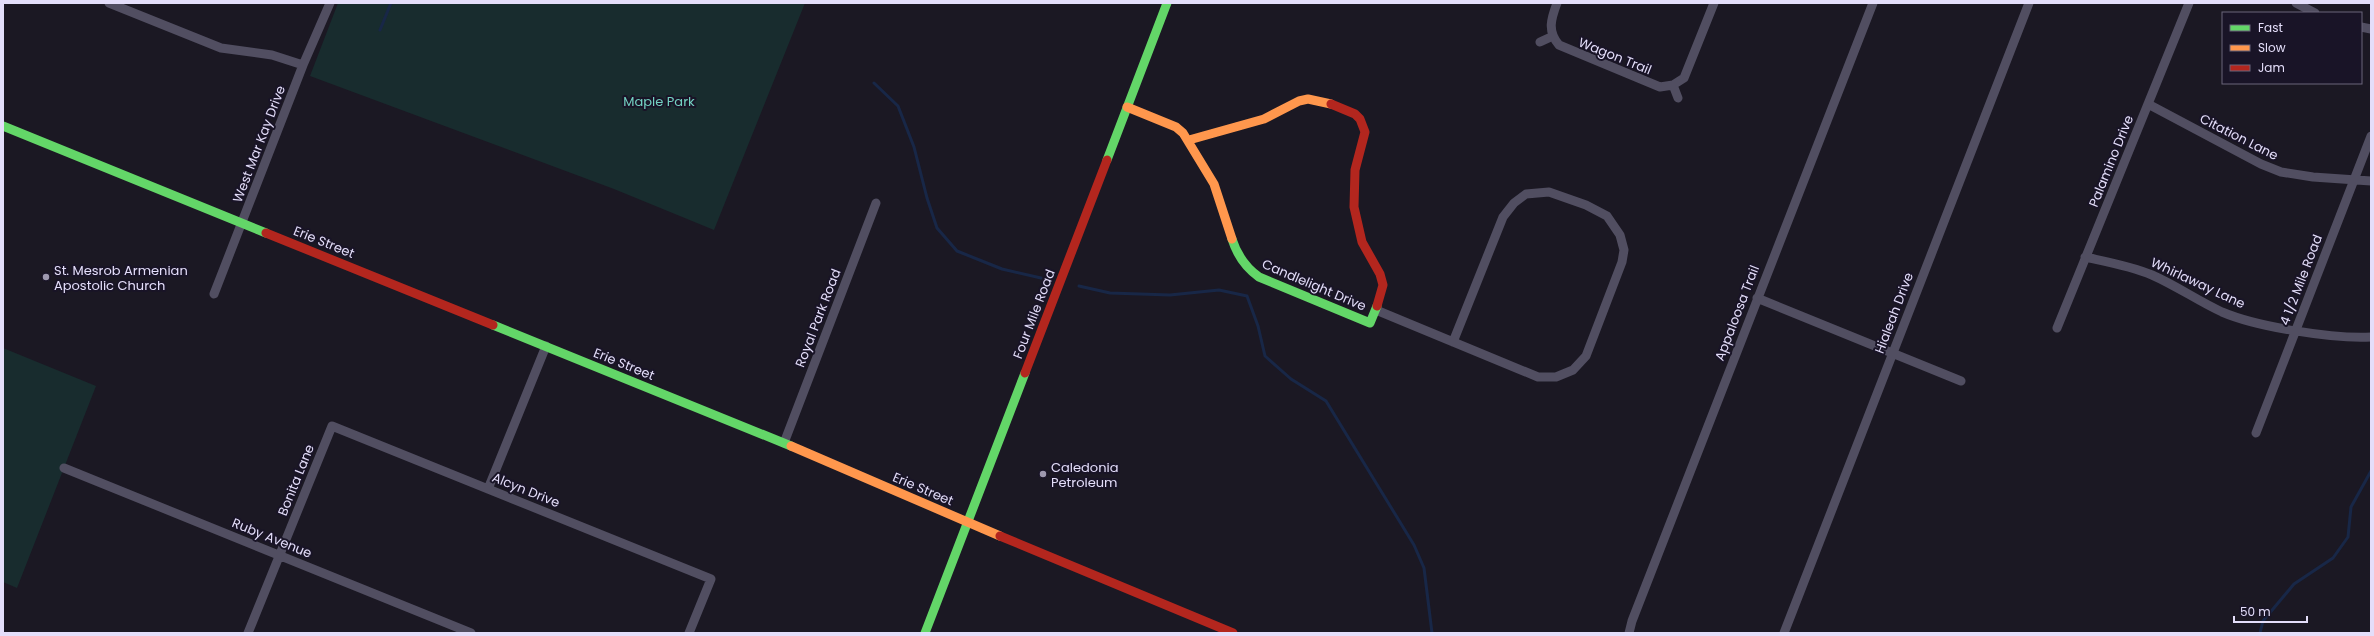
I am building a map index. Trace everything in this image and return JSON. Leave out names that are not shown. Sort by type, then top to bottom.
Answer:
[{"type":"street","points":[[109,3],[221,48],[272,55],[303,65]]},
{"type":"street","name":"West Mar Kay Drive","points":[[214,294],[243,223],[303,65],[330,3]]},
{"type":"street","name":"Four Mile Road","points":[[925,633],[1167,3]]},
{"type":"street","points":[[1540,42],[1553,36],[1550,22],[1557,3]]},
{"type":"street","points":[[1678,98],[1673,85],[1684,78],[1688,71],[1714,3]]},
{"type":"street","name":"Appaloosa Trail","points":[[1629,633],[1632,621],[1757,298],[1873,3]]},
{"type":"street","name":"Hialeah Drive","points":[[1784,633],[2029,3]]},
{"type":"street","name":"Palamino Drive","points":[[2056,328],[2189,3]]},
{"type":"street","points":[[2296,3],[2313,12]]},
{"type":"street","name":"Wagon Trail","points":[[1553,36],[1559,45],[1566,50],[1660,87],[1673,85]]},
{"type":"street","points":[[1189,140],[1264,119],[1298,101],[1308,99],[1317,99],[1355,114],[1364,125],[1364,139],[1355,170],[1354,208],[1362,242],[1380,274],[1383,285],[1382,295],[1376,310],[1453,342],[1538,377],[1556,377],[1573,370],[1586,356],[1622,262],[1624,250],[1618,228],[1600,211],[1554,193],[1534,193],[1520,198],[1503,217],[1453,342]]},
{"type":"street","name":"Citation Lane","points":[[2148,104],[2261,164],[2301,176],[2371,181]]},
{"type":"street","name":"Candlelight Drive","points":[[1127,107],[1176,127],[1189,140],[1196,156],[1214,184],[1236,251],[1249,270],[1259,277],[1370,323],[1376,310]]},
{"type":"street","name":"Erie Street","points":[[3,126],[784,443],[967,522],[1233,633]]},
{"type":"street","name":"4 1/2 Mile Road","points":[[2256,433],[2371,136]]},
{"type":"street","name":"Royal Park Road","points":[[784,443],[876,203]]},
{"type":"street","name":"Whirlaway Lane","points":[[2085,258],[2131,268],[2152,275],[2222,311],[2240,318],[2334,336],[2371,337]]},
{"type":"street","points":[[1757,298],[1961,381]]},
{"type":"street","points":[[488,489],[546,346]]},
{"type":"street","name":"Alcyn Drive","points":[[332,426],[711,579],[689,633]]},
{"type":"street","name":"Bonita Lane","points":[[248,633],[332,426]]},
{"type":"street","name":"Ruby Avenue","points":[[64,468],[471,633]]},
{"type":"green space","name":"Maple Park","points":[[338,3],[805,3],[714,230],[614,189],[310,76]]},
{"type":"green space","points":[[3,348],[96,386],[17,588],[3,582]]},
{"type":"waterway","points":[[380,30],[391,3]]},
{"type":"waterway","points":[[874,83],[898,106],[914,147],[927,198],[937,228],[957,251],[1002,269],[1041,278]]},
{"type":"waterway","points":[[1079,286],[1110,293],[1170,295],[1219,290],[1247,296],[1258,326],[1265,356],[1291,379],[1326,401],[1414,545],[1424,568],[1432,633]]},
{"type":"waterway","points":[[2260,633],[2263,621],[2294,584],[2333,558],[2348,537],[2351,507],[2371,471]]},
{"type":"traffic: fast","points":[[1107,160],[1167,3]]},
{"type":"traffic: fast","points":[[3,126],[266,233]]},
{"type":"traffic: fast","points":[[1232,239],[1242,260],[1259,277],[1370,323],[1377,306]]},
{"type":"traffic: fast","points":[[493,325],[791,446]]},
{"type":"traffic: fast","points":[[925,633],[1025,373]]},
{"type":"traffic: slow","points":[[1189,140],[1264,119],[1299,101],[1308,99],[1331,104]]},
{"type":"traffic: slow","points":[[1127,107],[1176,127],[1183,133],[1214,184],[1232,239]]},
{"type":"traffic: slow","points":[[791,446],[1000,536]]},
{"type":"traffic: jam","points":[[1331,104],[1355,114],[1360,119],[1365,132],[1355,170],[1354,207],[1362,242],[1380,274],[1383,285],[1377,306]]},
{"type":"traffic: jam","points":[[1025,373],[1107,160]]},
{"type":"traffic: jam","points":[[266,233],[493,325]]},
{"type":"traffic: jam","points":[[1000,536],[1233,633]]},
{"type":"place","name":"St. Mesrob Armenian Apostolic Church","points":[[46,277]]},
{"type":"place","name":"Caledonia Petroleum","points":[[1043,474]]}]
